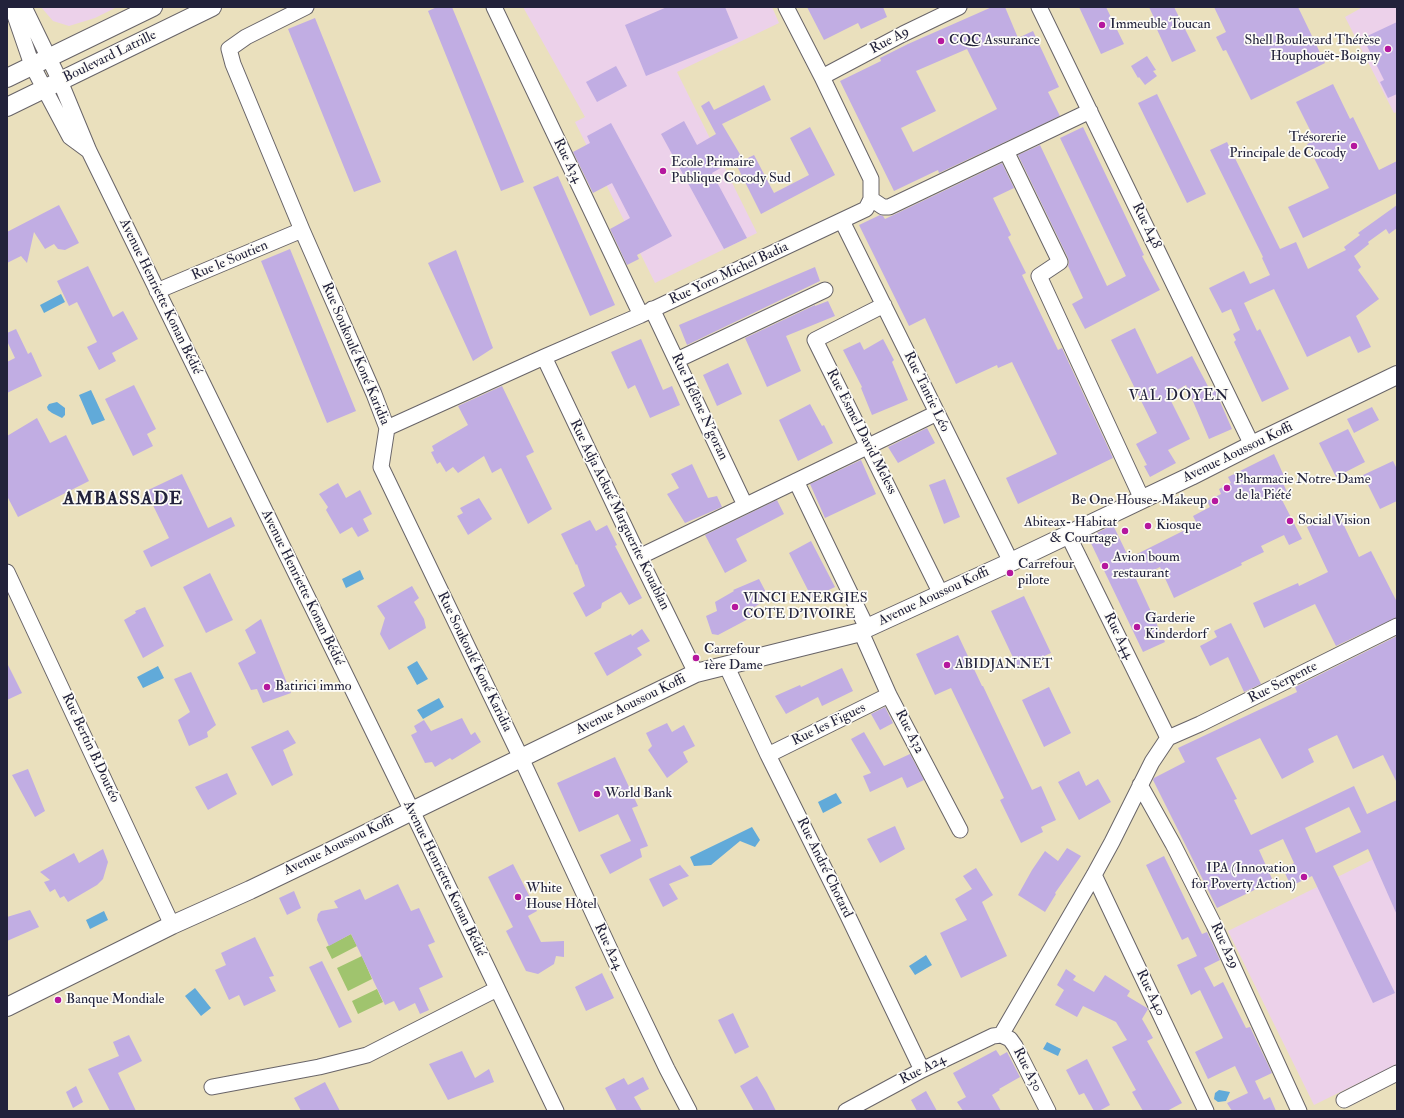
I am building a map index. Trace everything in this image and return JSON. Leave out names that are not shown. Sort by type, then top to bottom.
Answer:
[{"type":"street","name":"Avenue Henriette Konan Bédié","points":[[12,7],[32,66],[52,85]]},
{"type":"street","name":"Avenue Henriette Konan Bédié","points":[[24,7],[48,58],[52,85],[70,137],[89,151],[412,811],[556,1111]]},
{"type":"street","name":"Boulevard Latrille","points":[[7,78],[153,7]]},
{"type":"street","name":"Boulevard Latrille","points":[[7,107],[212,7]]},
{"type":"street","name":"Rue Soukoulé Koné Karidia","points":[[306,7],[246,37],[229,49],[233,64],[302,230],[374,394],[387,428],[380,467],[521,758]]},
{"type":"street","name":"Rue A34","points":[[494,7],[647,312]]},
{"type":"street","name":"Rue A9","points":[[822,77],[903,34],[959,7]]},
{"type":"street","name":"Rue A48","points":[[1039,7],[1252,445]]},
{"type":"street","points":[[788,8],[871,179],[871,199],[883,207],[889,207],[1090,111]]},
{"type":"street","points":[[1006,151],[1060,262],[1038,276],[1142,499]]},
{"type":"street","name":"Rue Yoro Michel Badia","points":[[387,428],[647,312],[842,221],[866,209],[871,199]]},
{"type":"street","name":"Rue Tantie Léo","points":[[842,221],[1011,562]]},
{"type":"street","name":"Rue le Soutien","points":[[157,291],[302,230]]},
{"type":"street","points":[[677,360],[824,290]]},
{"type":"street","name":"Rue Esmel David Meless","points":[[884,305],[815,340],[941,594]]},
{"type":"street","name":"Rue Hélène N'goran","points":[[647,312],[677,360],[745,505]]},
{"type":"street","name":"Rue Adja Ackué Marguerite Kouablan","points":[[544,357],[696,673]]},
{"type":"street","name":"Avenue Aoussou Koffi","points":[[7,1007],[172,925],[327,853],[696,673],[864,630],[1068,535],[1397,375]]},
{"type":"street","points":[[639,557],[936,413]]},
{"type":"street","name":"Rue A32","points":[[796,480],[864,630],[890,695],[960,830]]},
{"type":"street","name":"Rue A44","points":[[1068,535],[1168,738]]},
{"type":"street","name":"Rue Bertin B.Doutéo","points":[[7,572],[172,925]]},
{"type":"street","name":"Rue Serpente","points":[[1168,738],[1200,724],[1397,626]]},
{"type":"street","name":"Rue André Chotard","points":[[726,665],[768,755],[922,1070]]},
{"type":"street","name":"Rue les Figues","points":[[768,755],[890,695]]},
{"type":"street","points":[[1001,1035],[1094,875],[1140,785],[1159,750],[1168,738]]},
{"type":"street","name":"Rue A24","points":[[521,758],[622,976],[667,1069],[690,1111]]},
{"type":"street","name":"Rue A29","points":[[1140,785],[1214,925],[1299,1111]]},
{"type":"street","name":"Rue A40","points":[[1094,875],[1206,1111]]},
{"type":"street","points":[[212,1087],[320,1067],[367,1055],[497,989]]},
{"type":"street","name":"Rue A24","points":[[846,1111],[922,1070],[993,1036],[1001,1035]]},
{"type":"street","name":"Rue A30","points":[[1001,1035],[1010,1039],[1015,1046],[1048,1111]]},
{"type":"street","points":[[1344,1100],[1397,1073]]},
{"type":"shaded area","points":[[41,7],[117,7],[95,18],[69,26],[53,21]]},
{"type":"shaded area","points":[[523,7],[772,7],[779,23],[677,72],[757,233],[655,283],[575,122],[585,117]]},
{"type":"shaded area","points":[[1363,7],[1397,7],[1397,112],[1394,113],[1345,17]]},
{"type":"shaded area","points":[[1396,848],[1397,1064],[1314,1105],[1228,931]]},
{"type":"green space","points":[[351,934],[357,946],[332,959],[326,947]]},
{"type":"green space","points":[[362,956],[372,979],[348,991],[337,968]]},
{"type":"green space","points":[[377,989],[383,1002],[358,1014],[352,1001]]},
{"type":"water","points":[[61,294],[65,302],[44,313],[40,305]]},
{"type":"water","points":[[91,390],[105,420],[92,425],[79,395]]},
{"type":"water","points":[[57,402],[65,408],[65,415],[62,418],[52,413],[47,407],[49,404]]},
{"type":"water","points":[[360,570],[364,579],[346,588],[342,579]]},
{"type":"water","points":[[417,661],[428,679],[417,685],[407,667]]},
{"type":"water","points":[[158,666],[164,678],[143,688],[137,677]]},
{"type":"water","points":[[439,698],[444,707],[423,719],[417,710]]},
{"type":"water","points":[[836,793],[842,803],[823,813],[818,802]]},
{"type":"water","points":[[752,827],[760,840],[755,847],[740,841],[711,865],[694,866],[690,857]]},
{"type":"water","points":[[104,911],[108,920],[90,929],[86,920]]},
{"type":"water","points":[[926,955],[932,965],[915,975],[909,966]]},
{"type":"water","points":[[195,988],[211,1008],[201,1016],[185,996]]},
{"type":"water","points":[[1047,1042],[1061,1049],[1058,1056],[1043,1049]]},
{"type":"water","points":[[1219,1090],[1230,1092],[1226,1101],[1218,1102],[1214,1099],[1215,1093]]},
{"type":"building","points":[[437,7],[452,7],[524,182],[501,191],[428,11]]},
{"type":"building","points":[[667,7],[725,7],[738,38],[646,76],[625,25]]},
{"type":"building","points":[[807,7],[883,7],[887,17],[861,29],[858,23],[824,40]]},
{"type":"building","points":[[992,7],[1005,7],[1018,38],[1033,31],[1059,87],[1048,92],[1060,116],[939,173],[938,170],[894,191],[840,81],[881,61],[880,58]],"holes":[[[967,49],[997,109],[913,152],[901,128],[936,111],[916,71]]]},
{"type":"building","name":"Immeuble Toucan","points":[[1079,7],[1106,7],[1124,44],[1101,54]]},
{"type":"building","points":[[1149,7],[1174,7],[1196,51],[1172,62],[1154,23],[1156,22]]},
{"type":"building","points":[[1214,7],[1298,7],[1325,63],[1251,100],[1226,50],[1223,51],[1216,37],[1226,32]]},
{"type":"building","points":[[315,18],[381,182],[354,192],[288,29]]},
{"type":"building","points":[[1397,22],[1397,94],[1388,98],[1380,82],[1384,80],[1363,38]]},
{"type":"building","points":[[1147,56],[1156,70],[1153,71],[1157,76],[1145,85],[1139,77],[1138,78],[1131,66]]},
{"type":"building","points":[[616,66],[627,86],[597,102],[586,82]]},
{"type":"building","points":[[1333,84],[1350,119],[1353,117],[1379,170],[1397,161],[1397,193],[1303,238],[1288,207],[1329,188],[1307,144],[1315,140],[1296,102]]},
{"type":"building","points":[[764,85],[771,100],[722,124],[741,156],[712,173],[747,238],[724,249],[661,134],[684,121],[697,145],[716,134],[701,106],[709,101],[714,110]]},
{"type":"building","points":[[1157,94],[1206,194],[1187,203],[1138,103]]},
{"type":"building","points":[[611,123],[672,236],[637,255],[639,259],[627,265],[610,229],[630,218],[612,183],[593,193],[573,152],[590,143],[587,136]]},
{"type":"building","points":[[810,127],[835,175],[761,214],[736,164],[754,155],[774,193],[809,175],[790,138]]},
{"type":"building","points":[[1083,127],[1144,255],[1142,256],[1160,290],[1085,329],[1072,304],[1083,298],[1068,266],[1068,258],[1018,155],[1040,145],[1107,286],[1126,276],[1060,138]]},
{"type":"building","points":[[1227,142],[1280,249],[1296,242],[1308,269],[1346,250],[1344,247],[1360,235],[1358,233],[1397,205],[1397,228],[1389,234],[1386,229],[1368,242],[1369,244],[1354,256],[1361,267],[1358,270],[1379,299],[1356,316],[1371,347],[1358,353],[1350,336],[1307,357],[1274,289],[1244,303],[1257,331],[1260,329],[1289,389],[1262,402],[1234,342],[1236,340],[1233,334],[1240,330],[1231,309],[1222,313],[1209,288],[1244,271],[1250,284],[1270,275],[1262,258],[1263,257],[1210,150]]},
{"type":"building","points":[[1002,163],[1014,188],[993,198],[1011,235],[1008,237],[1026,273],[1022,275],[1058,350],[1062,348],[1113,458],[1018,504],[1006,478],[1057,454],[1012,362],[998,368],[997,365],[956,384],[925,318],[909,326],[859,225],[880,215],[885,219]]},
{"type":"building","points":[[558,176],[615,305],[590,316],[533,187]]},
{"type":"building","points":[[59,205],[79,243],[65,250],[58,249],[54,244],[45,249],[34,232],[27,263],[21,256],[7,263],[7,232]]},
{"type":"building","points":[[290,249],[356,411],[327,423],[261,261]]},
{"type":"building","points":[[456,250],[493,348],[473,361],[428,263]]},
{"type":"building","points":[[88,266],[113,317],[123,311],[138,339],[112,353],[116,361],[99,370],[87,347],[97,342],[77,302],[69,306],[57,281]]},
{"type":"building","points":[[815,267],[820,281],[687,345],[679,325]]},
{"type":"building","points":[[828,301],[835,316],[786,336],[801,371],[767,387],[745,338],[815,305]]},
{"type":"building","points":[[1135,328],[1157,374],[1192,356],[1211,392],[1215,390],[1232,429],[1209,439],[1186,385],[1168,395],[1190,439],[1168,450],[1176,463],[1150,477],[1144,466],[1147,465],[1136,444],[1157,433],[1111,340]]},
{"type":"building","points":[[16,329],[28,354],[31,352],[42,376],[7,393],[7,362],[15,358],[7,341],[7,333]]},
{"type":"building","points":[[641,339],[663,390],[672,386],[680,405],[650,418],[635,385],[628,389],[611,352]]},
{"type":"building","points":[[883,339],[894,360],[892,362],[908,400],[872,415],[861,388],[862,387],[843,350],[860,342],[864,350]]},
{"type":"building","points":[[728,363],[742,394],[717,406],[703,375]]},
{"type":"building","points":[[134,385],[156,429],[147,434],[153,446],[133,456],[105,399]]},
{"type":"building","points":[[502,386],[534,452],[526,456],[552,509],[528,524],[501,468],[492,473],[484,456],[458,473],[453,467],[446,472],[440,462],[437,464],[431,452],[434,451],[432,446],[468,425],[458,406]]},
{"type":"building","points":[[810,404],[822,426],[824,425],[833,443],[798,461],[779,420]]},
{"type":"building","points":[[1372,407],[1379,420],[1354,433],[1347,419]]},
{"type":"building","points":[[37,418],[50,443],[66,435],[89,481],[18,517],[7,496],[7,436]]},
{"type":"building","points":[[927,428],[935,443],[898,463],[888,447]]},
{"type":"building","points":[[1348,429],[1365,462],[1336,477],[1319,443]]},
{"type":"building","points":[[1274,454],[1285,478],[1281,479],[1288,494],[1281,498],[1302,539],[1289,545],[1284,535],[1261,546],[1264,552],[1241,563],[1242,565],[1174,598],[1160,567],[1136,579],[1165,642],[1143,652],[1088,537],[1113,525],[1129,558],[1197,524],[1193,516],[1210,507],[1207,501],[1221,494],[1219,489],[1231,483],[1228,477]]},
{"type":"building","points":[[861,460],[876,494],[825,518],[810,484]]},
{"type":"building","points":[[1393,461],[1397,469],[1397,501],[1380,509],[1363,475]]},
{"type":"building","points":[[692,464],[708,498],[717,496],[722,507],[685,523],[667,494],[679,488],[671,474]]},
{"type":"building","points":[[182,474],[208,528],[231,517],[235,526],[151,567],[143,551],[169,538],[146,491]]},
{"type":"building","points":[[945,479],[960,517],[944,524],[929,485]]},
{"type":"building","points":[[338,483],[346,498],[360,490],[372,514],[363,519],[369,531],[358,537],[352,527],[340,534],[326,510],[328,507],[319,494]]},
{"type":"building","points":[[479,498],[492,519],[468,535],[457,516],[463,513],[460,508]]},
{"type":"building","points":[[777,500],[784,514],[736,539],[747,561],[725,573],[705,535]]},
{"type":"building","points":[[1338,513],[1359,557],[1371,551],[1397,602],[1397,617],[1336,646],[1315,604],[1264,628],[1253,603],[1298,583],[1299,586],[1328,572],[1307,527]]},
{"type":"building","points":[[590,520],[596,531],[607,525],[617,545],[615,546],[642,598],[629,605],[621,592],[602,603],[601,608],[586,617],[573,593],[585,586],[577,564],[576,565],[561,534]]},
{"type":"building","points":[[811,541],[835,587],[812,598],[789,553]]},
{"type":"building","points":[[210,573],[233,620],[206,633],[183,587]]},
{"type":"building","name":"VINCI ENERGIES COTE D'IVOIRE","points":[[759,579],[769,598],[748,611],[752,617],[718,635],[712,634],[706,616],[717,611],[715,602],[734,591],[733,590]]},
{"type":"building","points":[[412,586],[419,598],[414,602],[424,619],[426,628],[389,650],[380,634],[385,618],[377,606]]},
{"type":"building","points":[[1024,596],[1051,653],[1018,668],[991,611]]},
{"type":"building","points":[[145,607],[164,646],[143,658],[124,620],[136,613],[135,611]]},
{"type":"building","points":[[261,619],[291,693],[263,703],[257,689],[251,690],[238,663],[256,653],[245,630]]},
{"type":"building","points":[[1231,623],[1261,684],[1244,692],[1228,657],[1210,666],[1200,646],[1217,637],[1214,631]]},
{"type":"building","points":[[642,629],[650,641],[637,648],[642,655],[607,676],[594,653],[631,634],[632,636]]},
{"type":"building","points":[[958,635],[1032,790],[1041,786],[1056,820],[1041,827],[1043,832],[1021,843],[1000,800],[1004,798],[951,688],[935,695],[916,654]]},
{"type":"building","points":[[1397,636],[1397,783],[1383,755],[1353,769],[1337,735],[1308,749],[1314,762],[1282,779],[1260,738],[1216,758],[1237,799],[1234,800],[1251,835],[1354,786],[1367,814],[1397,800],[1397,915],[1368,849],[1333,866],[1395,993],[1373,1003],[1312,876],[1291,886],[1283,869],[1294,863],[1283,839],[1259,850],[1273,881],[1217,908],[1153,780],[1154,778],[1185,762],[1178,748],[1297,692],[1295,687]],"holes":[[[1349,807],[1361,832],[1316,853],[1305,828]]]},
{"type":"building","points":[[7,663],[22,693],[7,700]]},
{"type":"building","points":[[842,668],[853,691],[822,706],[818,697],[786,714],[775,696],[800,685],[801,687]]},
{"type":"building","points":[[191,672],[216,725],[207,732],[208,737],[189,746],[178,720],[190,712],[174,679]]},
{"type":"building","points":[[1049,687],[1071,733],[1044,747],[1022,700]]},
{"type":"building","points":[[885,707],[893,723],[880,730],[871,714]]},
{"type":"building","points":[[462,718],[471,735],[475,732],[481,742],[452,760],[450,758],[435,767],[432,762],[425,763],[411,735],[417,732],[414,726],[424,720],[431,731]]},
{"type":"building","points":[[667,723],[672,732],[684,725],[695,746],[683,752],[688,762],[667,778],[648,750],[652,746],[646,733]]},
{"type":"building","points":[[288,730],[296,743],[283,750],[293,775],[272,786],[251,747]]},
{"type":"building","points":[[864,732],[884,766],[910,754],[924,780],[907,788],[902,777],[870,792],[863,776],[871,773],[851,739]]},
{"type":"building","name":"World Bank","points":[[615,757],[638,806],[632,808],[648,846],[640,849],[642,857],[610,874],[600,855],[631,841],[618,814],[579,832],[557,783]]},
{"type":"building","points":[[28,769],[45,811],[35,817],[12,775]]},
{"type":"building","points":[[1079,771],[1086,786],[1098,779],[1111,802],[1079,820],[1058,782]]},
{"type":"building","points":[[227,773],[237,794],[208,810],[195,787]]},
{"type":"building","points":[[895,826],[905,849],[880,863],[867,839]]},
{"type":"building","points":[[1067,848],[1081,856],[1055,893],[1056,894],[1045,912],[1018,895],[1045,851],[1058,861]]},
{"type":"building","points":[[103,849],[108,862],[103,879],[97,885],[68,902],[64,896],[60,898],[55,889],[50,892],[44,882],[50,880],[40,872],[74,853],[79,863]]},
{"type":"building","points":[[1164,856],[1202,934],[1207,932],[1220,960],[1204,968],[1214,987],[1223,982],[1246,1028],[1250,1027],[1272,1073],[1255,1081],[1264,1100],[1270,1097],[1276,1111],[1232,1111],[1227,1103],[1248,1093],[1235,1066],[1208,1079],[1195,1052],[1223,1038],[1200,990],[1191,995],[1177,965],[1197,956],[1188,937],[1182,940],[1146,865]]},
{"type":"building","points":[[513,864],[537,911],[528,916],[541,942],[564,941],[564,957],[556,956],[554,964],[538,974],[526,971],[506,931],[513,927],[488,877]]},
{"type":"building","points":[[680,865],[689,876],[669,884],[678,899],[663,907],[649,879]]},
{"type":"building","points":[[976,868],[993,895],[982,902],[1007,956],[961,978],[940,933],[967,920],[955,899],[972,889],[963,876]]},
{"type":"building","points":[[398,884],[411,911],[419,908],[435,942],[428,945],[443,977],[419,988],[429,1010],[420,1014],[415,1003],[399,1011],[394,1001],[385,1005],[351,934],[329,946],[317,920],[318,914],[321,911],[338,908],[334,901],[360,889],[365,900]]},
{"type":"building","points":[[294,891],[301,908],[287,915],[279,898]]},
{"type":"building","points":[[30,910],[39,927],[7,941],[7,917]]},
{"type":"building","points":[[255,937],[274,976],[269,977],[276,991],[244,1006],[239,995],[229,1000],[215,970],[226,965],[221,953]]},
{"type":"building","points":[[322,961],[352,1022],[339,1028],[309,967]]},
{"type":"building","points":[[1066,969],[1076,976],[1073,980],[1094,992],[1105,975],[1130,991],[1127,996],[1148,1009],[1142,1019],[1153,1038],[1147,1041],[1182,1103],[1167,1111],[1143,1111],[1132,1092],[1136,1090],[1112,1047],[1127,1040],[1116,1022],[1083,1006],[1077,1017],[1055,1005],[1064,990],[1057,985]]},
{"type":"building","points":[[602,973],[614,998],[586,1011],[575,987]]},
{"type":"building","points":[[733,1013],[749,1047],[735,1054],[718,1020]]},
{"type":"building","points":[[129,1035],[142,1061],[118,1073],[136,1111],[110,1111],[88,1069],[119,1056],[113,1042]]},
{"type":"building","points":[[996,1050],[1000,1056],[1007,1052],[1020,1077],[999,1089],[1000,1090],[992,1095],[1001,1111],[963,1111],[957,1102],[966,1097],[953,1073]]},
{"type":"building","points":[[462,1051],[475,1078],[489,1069],[494,1082],[448,1100],[429,1064]]},
{"type":"building","points":[[1087,1059],[1110,1105],[1099,1111],[1094,1111],[1084,1093],[1079,1095],[1066,1070]]},
{"type":"building","points":[[757,1076],[776,1111],[754,1111],[740,1086]]},
{"type":"building","points":[[643,1077],[649,1089],[634,1097],[642,1111],[617,1111],[605,1088],[624,1078],[628,1085]]},
{"type":"building","points":[[325,1082],[340,1111],[301,1111],[294,1098]]},
{"type":"building","points":[[76,1086],[83,1102],[73,1108],[66,1092]]},
{"type":"building","points":[[926,1091],[937,1111],[917,1111],[911,1100]]},
{"type":"place","name":"Immeuble Toucan","points":[[1102,25]]},
{"type":"place","name":"CQC Assurance","points":[[941,41]]},
{"type":"place","name":"Shell Boulevard Thérèse Houphouët-Boigny","points":[[1388,49]]},
{"type":"place","name":"Trésorerie Principale de Cocody","points":[[1354,146]]},
{"type":"place","name":"Ecole Primaire Publique Cocody Sud","points":[[663,171]]},
{"type":"place","name":"Pharmacie Notre-Dame de la Piété","points":[[1227,488]]},
{"type":"place","name":"Be One House- Makeup","points":[[1215,501]]},
{"type":"place","name":"Social Vision","points":[[1290,521]]},
{"type":"place","name":"Kiosque","points":[[1148,526]]},
{"type":"place","name":"Abiteax- Habitat & Courtage","points":[[1125,531]]},
{"type":"place","name":"Avion boum restaurant","points":[[1105,566]]},
{"type":"place","name":"Carrefour pilote","points":[[1010,573]]},
{"type":"place","name":"VINCI ENERGIES COTE D'IVOIRE","points":[[735,607]]},
{"type":"place","name":"Garderie Kinderdorf","points":[[1137,627]]},
{"type":"place","name":"Carrefour 1ère Dame","points":[[696,658]]},
{"type":"place","name":"ABIDJAN.NET","points":[[947,665]]},
{"type":"place","name":"Batirici immo","points":[[267,687]]},
{"type":"place","name":"World Bank","points":[[597,794]]},
{"type":"place","name":"IPA (Innovation for Poverty Action)","points":[[1304,877]]},
{"type":"place","name":"White House Hôtel","points":[[518,897]]},
{"type":"place","name":"Banque Mondiale","points":[[58,1000]]},
{"type":"district","name":"VAL DOYEN","points":[[1179,397]]},
{"type":"district","name":"AMBASSADE","points":[[123,500]]}]
